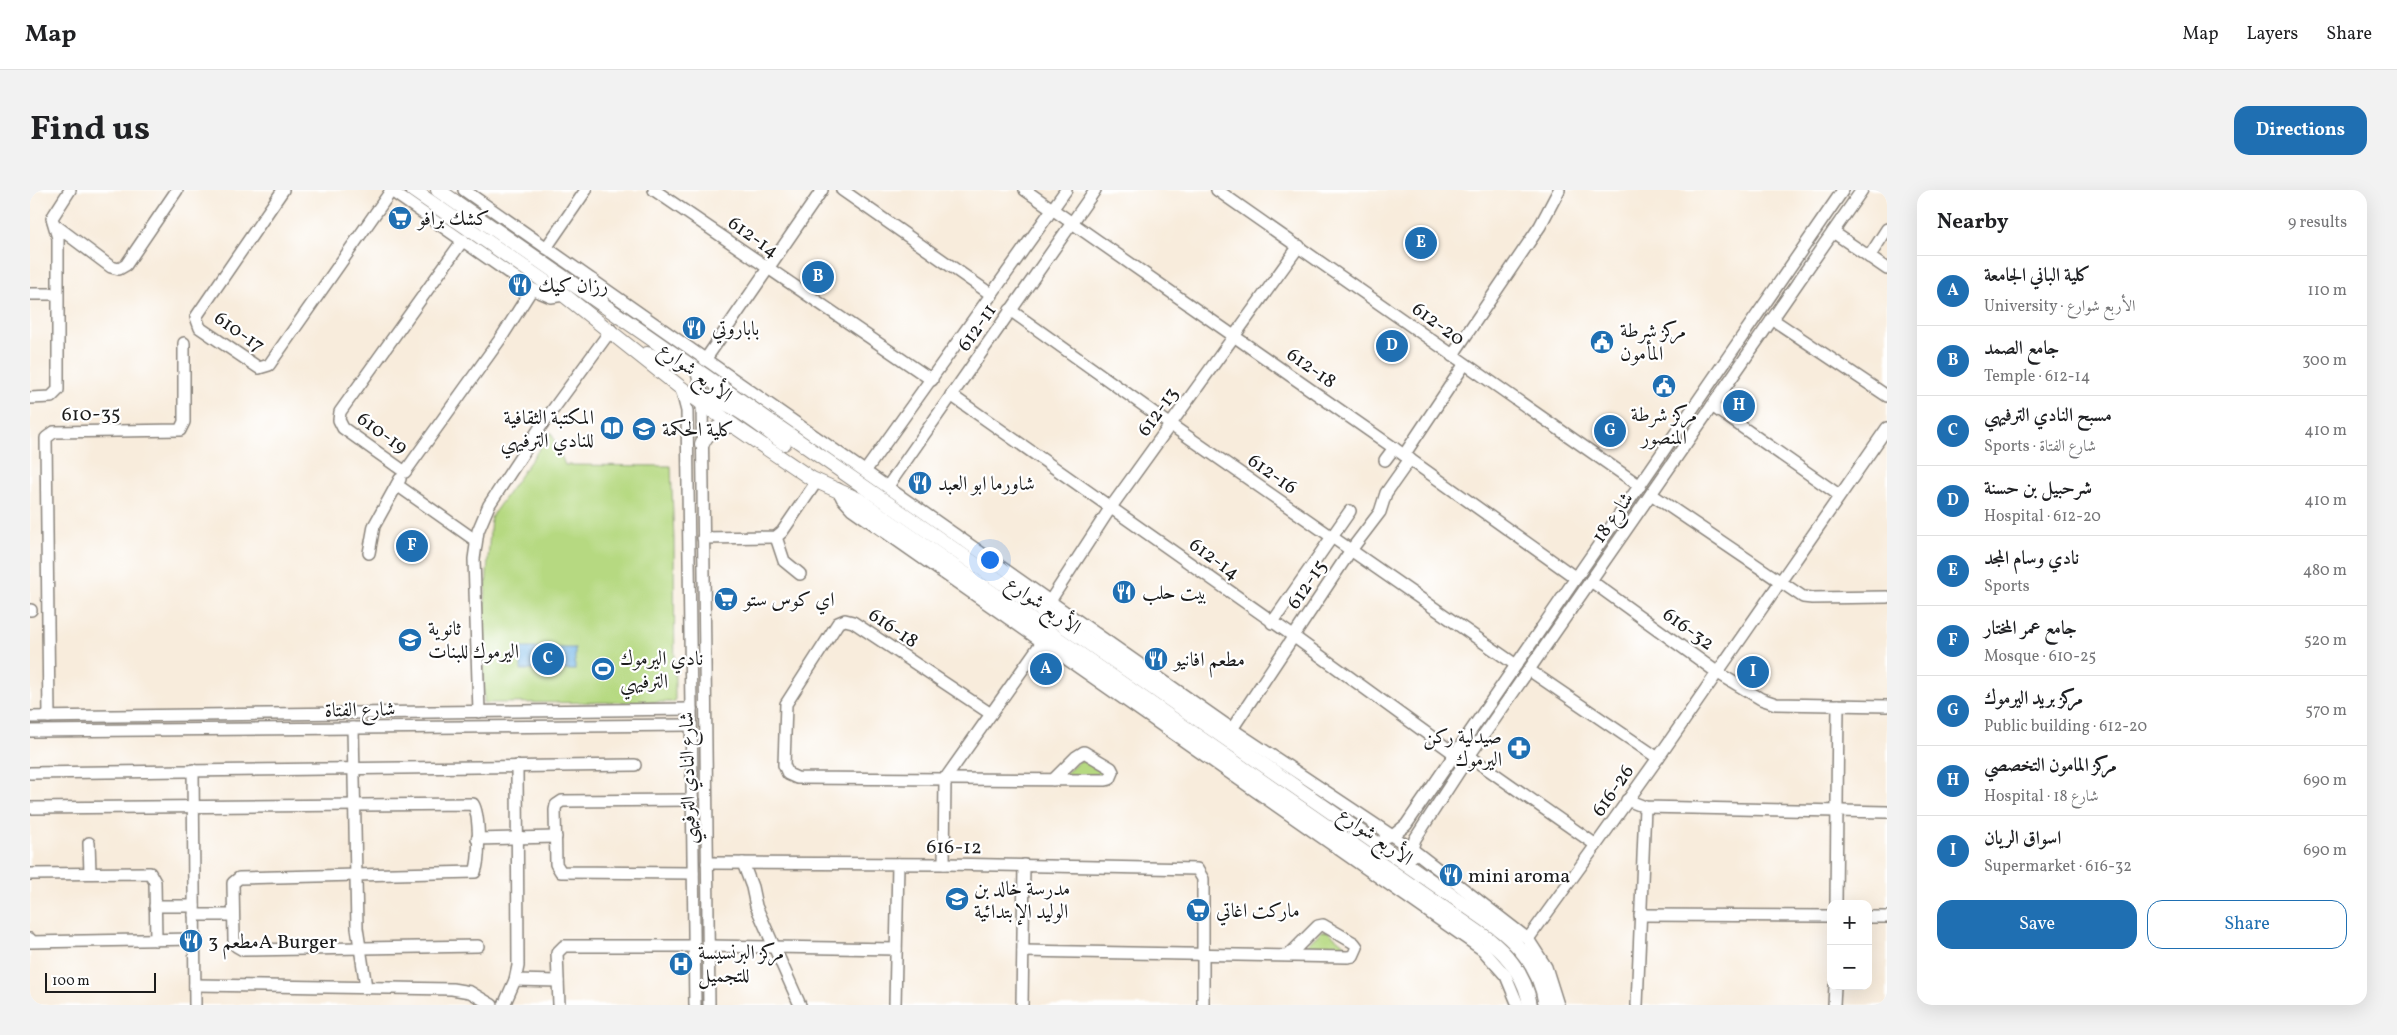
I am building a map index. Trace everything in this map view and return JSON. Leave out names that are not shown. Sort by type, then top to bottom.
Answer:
[{"type":"main road","name":"الأربع شوارع","points":[[413,190],[564,295],[611,330],[692,397],[718,406],[734,426],[816,481],[838,489],[859,500],[1493,943],[1517,971],[1526,988],[1530,1005]]},
{"type":"main road","name":"الأربع شوارع","points":[[438,190],[677,356],[701,365],[837,468],[909,510],[1114,659],[1495,926],[1519,946],[1538,977],[1546,1005]]},
{"type":"main road","points":[[591,281],[602,304]]},
{"type":"main road","points":[[641,355],[654,356],[669,363],[674,362],[677,356]]},
{"type":"main road","points":[[718,406],[806,458],[837,468],[845,456]]},
{"type":"main road","points":[[702,444],[712,431],[723,426],[734,426]]},
{"type":"main road","points":[[1105,672],[1114,659]]},
{"type":"street","points":[[30,398],[51,397],[58,390],[56,294],[58,238],[53,215],[70,190]]},
{"type":"street","points":[[54,225],[111,268],[119,269],[126,265],[178,190]]},
{"type":"street","name":"610-17","points":[[283,190],[196,317],[200,328],[259,368],[269,365],[391,190]]},
{"type":"street","points":[[391,190],[532,289],[551,297],[564,295]]},
{"type":"street","points":[[464,190],[591,281],[701,365],[866,470],[888,486],[909,510],[1050,601],[1232,729],[1412,849],[1528,939],[1546,967],[1555,988],[1558,1005]]},
{"type":"street","points":[[546,248],[586,190]]},
{"type":"street","name":"612-14","points":[[654,190],[932,380]]},
{"type":"street","points":[[701,365],[769,270],[822,190]]},
{"type":"street","points":[[842,190],[992,295]]},
{"type":"street","name":"612-18","points":[[1025,190],[1407,457],[1576,578]]},
{"type":"street","name":"612-11","points":[[866,470],[1066,190]]},
{"type":"street","name":"612-11","points":[[888,486],[1095,190]]},
{"type":"street","name":"612-20","points":[[1217,190],[1299,246],[1464,365],[1640,486]]},
{"type":"street","points":[[1452,356],[1540,226],[1559,190]]},
{"type":"street","name":"شارع 18","points":[[1391,836],[1406,825],[1844,190]]},
{"type":"street","name":"شارع 18","points":[[1412,849],[1415,839],[1469,756],[1862,190]]},
{"type":"street","points":[[1869,257],[1887,229]]},
{"type":"street","points":[[1833,232],[1887,269]]},
{"type":"street","name":"610-19","points":[[464,240],[339,416],[343,428],[405,472],[501,338],[532,289]]},
{"type":"street","name":"612-13","points":[[1050,601],[1111,508],[1299,246]]},
{"type":"street","points":[[1790,268],[1801,277]]},
{"type":"street","points":[[30,294],[56,294]]},
{"type":"street","name":"612-16","points":[[1010,310],[1516,665]]},
{"type":"street","points":[[1772,320],[1887,396]]},
{"type":"street","points":[[479,712],[475,540],[489,505],[541,426],[611,330]]},
{"type":"street","name":"610-35","points":[[49,717],[46,438],[54,432],[180,430],[184,422],[184,343]]},
{"type":"street","points":[[1732,352],[1744,360]]},
{"type":"street","name":"شارع النادي الترفيهي","points":[[695,1005],[692,800],[687,709],[692,397],[701,365]]},
{"type":"street","name":"612-15","points":[[1232,729],[1351,550],[1380,512],[1386,493],[1464,365]]},
{"type":"street","name":"612-14","points":[[951,395],[1293,636],[1455,754]]},
{"type":"street","name":"شارع النادي الترفيهي","points":[[692,397],[702,444],[709,1005]]},
{"type":"street","points":[[1712,406],[1839,495]]},
{"type":"street","points":[[1658,758],[1887,428]]},
{"type":"street","points":[[1667,447],[1678,456]]},
{"type":"street","points":[[1385,460],[1394,448]]},
{"type":"street","points":[[369,553],[374,526],[405,472]]},
{"type":"street","points":[[703,538],[776,537],[782,532],[816,481]]},
{"type":"street","points":[[397,485],[475,540]]},
{"type":"street","points":[[838,489],[842,498],[852,509],[1484,950],[1506,976],[1518,1005]]},
{"type":"street","points":[[1651,494],[1781,583],[1808,598],[1887,597]]},
{"type":"street","name":"612-15","points":[[1272,623],[1350,511]]},
{"type":"street","points":[[776,537],[784,561],[800,574]]},
{"type":"street","name":"616-32","points":[[1591,581],[1718,673],[1766,701],[1887,706]]},
{"type":"street","points":[[1549,618],[1560,626]]},
{"type":"street","name":"616-18","points":[[945,779],[797,778],[788,774],[784,765],[786,704],[838,623],[845,620],[853,622],[991,714]]},
{"type":"street","points":[[944,864],[945,779],[1042,642]]},
{"type":"street","name":"616-26","points":[[1469,756],[1596,845],[1658,758],[1529,670]]},
{"type":"street","points":[[1836,900],[1838,705]]},
{"type":"street","name":"شارع الفتاة","points":[[30,717],[687,709]]},
{"type":"street","points":[[549,726],[553,719],[550,712]]},
{"type":"street","points":[[137,730],[138,716]]},
{"type":"street","name":"شارع الفتاة","points":[[30,731],[687,725]]},
{"type":"street","points":[[353,728],[356,875],[360,949],[366,987]]},
{"type":"street","points":[[945,779],[1053,780],[1106,780],[1110,779],[1113,772],[1111,768],[1084,752],[1076,756],[1053,780]]},
{"type":"street","points":[[30,772],[635,765]]},
{"type":"street","points":[[504,1005],[515,980],[518,959],[517,766]]},
{"type":"street","points":[[193,770],[196,1005]]},
{"type":"street","points":[[692,800],[562,801],[555,808],[556,866],[564,873],[693,873]]},
{"type":"street","points":[[1627,800],[1645,807],[1887,812]]},
{"type":"street","points":[[30,808],[474,804],[476,808],[478,865],[476,872],[241,877],[236,879],[233,884],[233,915],[234,940],[236,946],[243,950],[478,946]]},
{"type":"street","points":[[1637,1005],[1645,807]]},
{"type":"street","points":[[1366,836],[1391,836]]},
{"type":"street","points":[[477,839],[556,837]]},
{"type":"street","points":[[89,843],[90,873]]},
{"type":"street","points":[[1528,939],[1596,845]]},
{"type":"street","points":[[1412,849],[1418,872]]},
{"type":"street","name":"616-12","points":[[707,863],[1192,868],[1200,871],[1204,879],[1204,954]]},
{"type":"street","points":[[743,864],[752,887],[756,906],[800,1005]]},
{"type":"street","points":[[896,1005],[898,864]]},
{"type":"street","points":[[1022,1005],[1024,865]]},
{"type":"street","points":[[30,874],[150,873],[155,879],[156,940]]},
{"type":"street","points":[[693,902],[708,904]]},
{"type":"street","points":[[155,906],[233,915]]},
{"type":"street","points":[[1640,915],[1827,916]]},
{"type":"street","points":[[1872,916],[1887,917]]},
{"type":"street","points":[[1023,951],[1204,954],[1288,956],[1348,957],[1353,956],[1356,947],[1354,943],[1324,925],[1318,926],[1288,956]]},
{"type":"street","points":[[30,940],[195,939]]},
{"type":"street","points":[[559,1005],[557,953],[564,946],[694,946]]},
{"type":"street","points":[[708,946],[896,949]]},
{"type":"street","points":[[1203,1005],[1204,954]]},
{"type":"street","points":[[515,980],[558,980]]},
{"type":"street","points":[[195,986],[366,987],[461,990],[478,996],[492,1005]]},
{"type":"street","points":[[1834,1005],[1835,990]]},
{"type":"green space","name":"نادي اليرموك الترفيهي","points":[[551,432],[565,465],[671,466],[674,540],[675,702],[484,703],[483,629],[491,517]]},
{"type":"green space","points":[[1083,758],[1104,770],[1104,775],[1065,776]]},
{"type":"green space","points":[[1322,931],[1329,932],[1346,946],[1345,951],[1301,950]]},
{"type":"water","points":[[521,648],[575,648],[575,670],[521,670]]},
{"type":"place","name":"كشك برافو","points":[[400,218]]},
{"type":"place","name":"نادي وسام المجد","points":[[1421,243]]},
{"type":"place","name":"جامع الصمد","points":[[818,277]]},
{"type":"place","name":"رزان كيك","points":[[520,285]]},
{"type":"place","name":"باباروتي","points":[[694,328]]},
{"type":"place","name":"مركز شرطة المأمون","points":[[1602,342]]},
{"type":"place","name":"شرحبيل بن حسنة","points":[[1392,346]]},
{"type":"place","name":"مركز شرطة المنصور","points":[[1664,386]]},
{"type":"place","name":"مركز المامون التخصصي","points":[[1739,406]]},
{"type":"place","name":"المكتبة الثقافية للنادي الترفيهي","points":[[612,428]]},
{"type":"place","name":"كلية الحكمة","points":[[644,429]]},
{"type":"place","name":"مركز بريد اليرموك","points":[[1610,431]]},
{"type":"place","name":"شاورما ابو العبد","points":[[920,483]]},
{"type":"place","name":"جامع عمر المختار","points":[[412,546]]},
{"type":"place","name":"بيت حلب","points":[[1124,592]]},
{"type":"place","name":"اي كوس ستو","points":[[726,599]]},
{"type":"place","name":"ثانوية اليرموك للبنات","points":[[410,640]]},
{"type":"place","name":"مسبح النادي الترفيهي","points":[[548,659]]},
{"type":"place","name":"مطعم افانيو","points":[[1156,659]]},
{"type":"place","name":"نادي اليرموك الترفيهي","points":[[603,669]]},
{"type":"place","name":"كلية الباني الجامعة","points":[[1046,669]]},
{"type":"place","name":"اسواق الريان","points":[[1753,672]]},
{"type":"place","name":"صيدلية ركن اليرموك","points":[[1519,748]]},
{"type":"place","name":"mini aroma","points":[[1451,875]]},
{"type":"place","name":"مدرسة خالد بن الوليد الإبتدائية","points":[[957,899]]},
{"type":"place","name":"ماركت اغاتي","points":[[1198,910]]},
{"type":"place","name":"مطعم 3A Burger","points":[[191,941]]},
{"type":"place","name":"مركز البرنسيسة للتجميل","points":[[681,964]]}]
